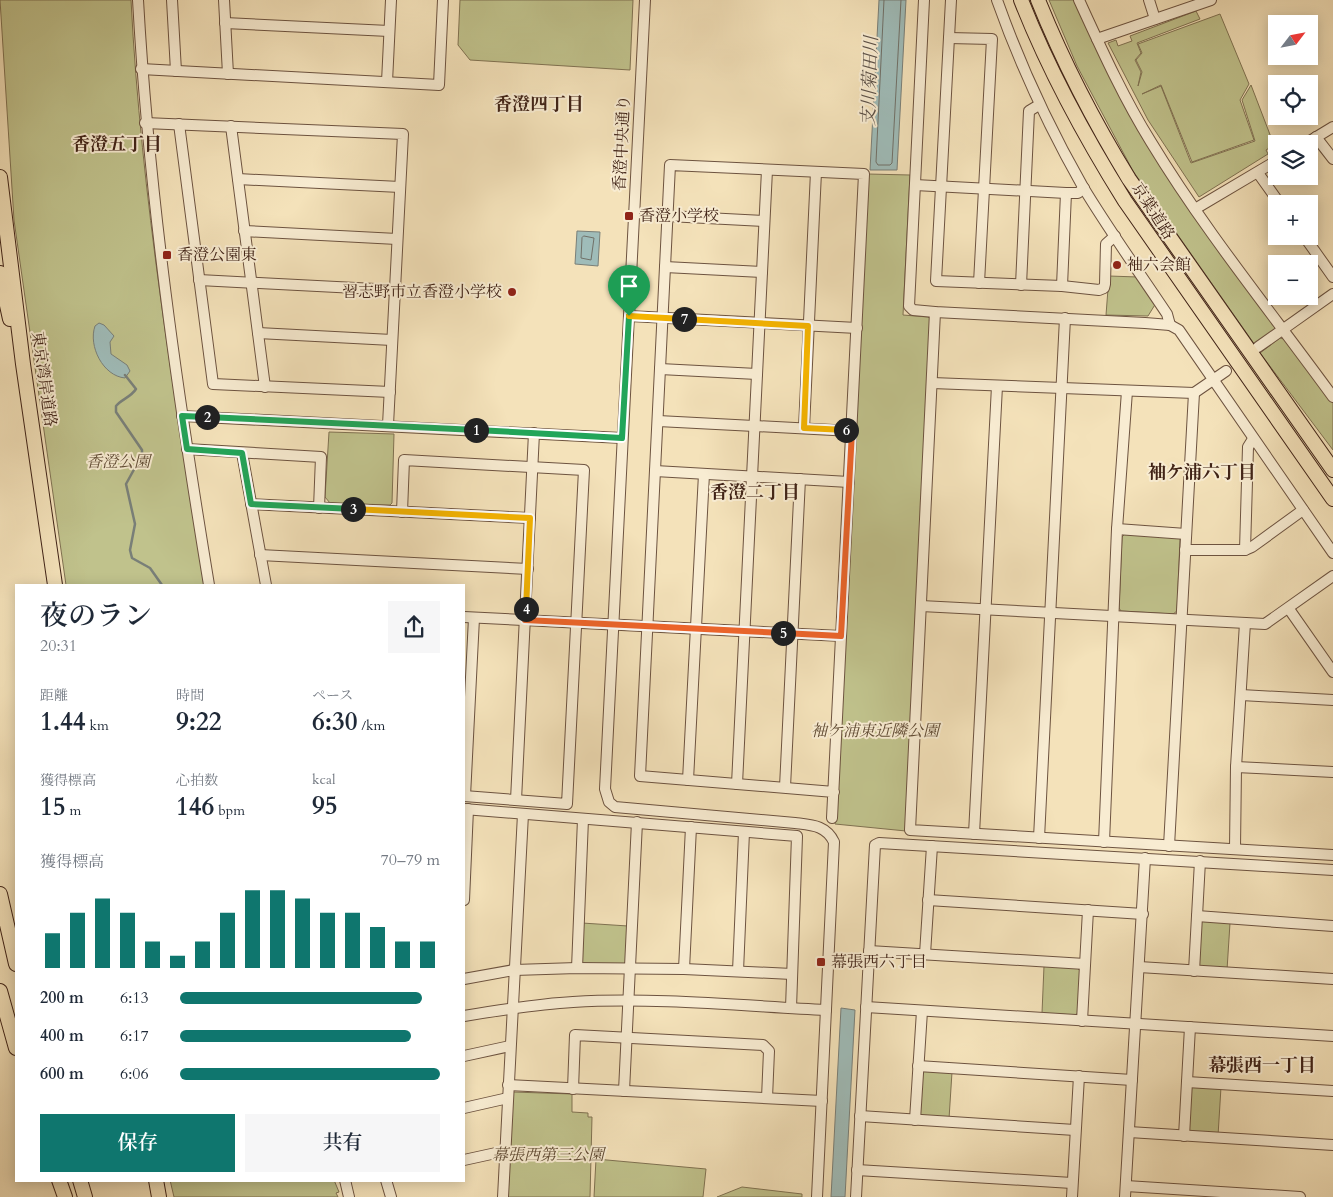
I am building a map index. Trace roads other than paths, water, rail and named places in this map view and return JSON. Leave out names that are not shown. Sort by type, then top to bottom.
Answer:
[{"type":"highway","name":"京葉道路","points":[[1021,0],[1052,72],[1116,187],[1333,499]]},
{"type":"highway","name":"京葉道路","points":[[1038,0],[1079,91],[1101,134],[1129,178],[1333,470]]},
{"type":"highway","name":"東京湾岸道路","points":[[0,177],[23,364],[55,584]]},
{"type":"highway","points":[[0,274],[15,345],[23,364]]},
{"type":"highway","points":[[1321,452],[1333,464]]},
{"type":"highway","points":[[0,894],[15,960]]},
{"type":"highway","points":[[0,991],[15,1044]]},
{"type":"highway","points":[[60,1182],[65,1197]]},
{"type":"highway","points":[[81,1182],[85,1197]]},
{"type":"highway","points":[[156,1182],[160,1197]]},
{"type":"street","points":[[138,0],[146,122],[182,416],[209,584]]},
{"type":"street","points":[[172,0],[176,71]]},
{"type":"street","points":[[224,0],[228,74]]},
{"type":"street","points":[[387,82],[391,0]]},
{"type":"street","points":[[142,69],[439,84],[443,0]]},
{"type":"street","name":"香澄中央通り","points":[[645,0],[605,789],[609,802],[615,807],[795,823],[819,826],[827,830],[834,842],[826,1010]]},
{"type":"street","points":[[924,0],[909,306],[913,310],[935,312],[1170,325],[1179,330],[1333,553]]},
{"type":"street","points":[[950,0],[936,281],[1062,286],[1099,290],[1104,288],[1106,244],[1115,236]]},
{"type":"street","points":[[997,0],[1010,38],[1039,105],[1084,188],[1167,314],[1170,325]]},
{"type":"street","points":[[1079,0],[1112,72],[1142,128],[1194,209],[1333,398]]},
{"type":"street","points":[[1149,0],[1155,19]]},
{"type":"street","points":[[1097,39],[1208,0]]},
{"type":"street","points":[[225,23],[389,31]]},
{"type":"street","points":[[948,38],[992,39],[978,283]]},
{"type":"street","points":[[1021,285],[1029,111],[1039,105]]},
{"type":"street","points":[[146,122],[403,134],[388,425]]},
{"type":"street","points":[[179,124],[213,384],[390,392]]},
{"type":"street","points":[[232,126],[265,387]]},
{"type":"street","points":[[1318,136],[1333,127]]},
{"type":"street","points":[[1318,140],[1333,159]]},
{"type":"street","points":[[832,818],[834,792],[841,636],[850,482],[864,174],[670,165],[640,776],[834,792]]},
{"type":"street","points":[[1194,209],[1268,166]]},
{"type":"street","points":[[737,784],[767,170]]},
{"type":"street","points":[[804,428],[816,172]]},
{"type":"street","points":[[1258,173],[1274,195]]},
{"type":"street","points":[[238,179],[400,187]]},
{"type":"street","points":[[915,185],[1066,193],[1078,193],[1084,188]]},
{"type":"street","points":[[1062,286],[1066,193]]},
{"type":"street","points":[[668,216],[764,221]]},
{"type":"street","points":[[244,231],[397,239]]},
{"type":"street","points":[[1310,245],[1333,277]]},
{"type":"street","points":[[665,267],[762,272]]},
{"type":"street","points":[[199,280],[395,290]]},
{"type":"street","points":[[1258,348],[1333,294]]},
{"type":"street","points":[[935,312],[910,830],[1333,855]]},
{"type":"street","points":[[629,316],[857,328]]},
{"type":"street","points":[[1039,838],[1065,318]]},
{"type":"street","points":[[258,333],[392,340]]},
{"type":"street","points":[[660,369],[757,374]]},
{"type":"street","points":[[932,383],[1194,393],[1226,371]]},
{"type":"street","points":[[974,834],[997,386]]},
{"type":"street","points":[[1104,842],[1117,529],[1127,391]]},
{"type":"street","points":[[1169,846],[1194,393]]},
{"type":"street","points":[[182,416],[622,438]]},
{"type":"street","points":[[658,420],[852,431]]},
{"type":"street","points":[[516,800],[534,433]]},
{"type":"street","points":[[1245,550],[1248,447],[1253,439]]},
{"type":"street","points":[[187,449],[321,457],[319,508]]},
{"type":"street","points":[[242,453],[266,584]]},
{"type":"street","points":[[402,512],[404,460],[584,470],[567,804],[465,796]]},
{"type":"street","points":[[655,471],[850,482]]},
{"type":"street","points":[[688,780],[704,474]]},
{"type":"street","points":[[785,787],[800,479]]},
{"type":"street","points":[[251,504],[530,518]]},
{"type":"street","points":[[1185,550],[1245,550],[1252,547],[1303,510]]},
{"type":"street","points":[[1117,529],[1186,534]]},
{"type":"street","points":[[260,556],[528,569]]},
{"type":"street","points":[[921,606],[1265,624],[1289,609],[1333,576]]},
{"type":"street","points":[[1289,609],[1333,672]]},
{"type":"street","points":[[465,760],[469,617],[841,636]]},
{"type":"street","points":[[1235,848],[1236,767],[1245,623]]},
{"type":"street","points":[[1241,695],[1333,700]]},
{"type":"street","points":[[1236,767],[1333,772]]},
{"type":"street","points":[[465,854],[466,809],[797,836],[791,1008]]},
{"type":"street","points":[[503,1197],[522,814]]},
{"type":"street","points":[[577,968],[583,818]]},
{"type":"street","points":[[624,1091],[637,822]]},
{"type":"street","points":[[684,969],[691,827]]},
{"type":"street","points":[[738,971],[744,832]]},
{"type":"street","points":[[856,1197],[875,845],[932,846],[1333,870]]},
{"type":"street","points":[[925,954],[932,846]]},
{"type":"street","points":[[1146,858],[1126,1192],[1300,1197]]},
{"type":"street","points":[[1194,971],[1200,861]]},
{"type":"street","points":[[928,900],[1143,914]]},
{"type":"street","points":[[1082,1021],[1088,910]]},
{"type":"street","points":[[1197,916],[1333,926]]},
{"type":"street","points":[[869,951],[1085,964]]},
{"type":"street","points":[[465,979],[514,970],[630,967],[792,974]]},
{"type":"street","points":[[1139,967],[1333,979]]},
{"type":"street","points":[[465,1016],[512,1008],[574,1002],[628,1001],[826,1010],[818,1197]]},
{"type":"street","points":[[866,1007],[1333,1036]]},
{"type":"street","points":[[915,1120],[922,1011]]},
{"type":"street","points":[[1184,1136],[1190,1027]]},
{"type":"street","points":[[573,1089],[575,1035],[763,1045],[769,1051],[767,1098]]},
{"type":"street","points":[[465,1056],[510,1046]]},
{"type":"street","points":[[918,1066],[1132,1080]]},
{"type":"street","points":[[1072,1197],[1078,1076]]},
{"type":"street","points":[[1187,1082],[1333,1091]]},
{"type":"street","points":[[508,1085],[822,1101]]},
{"type":"street","points":[[465,1108],[508,1098]]},
{"type":"street","points":[[860,1116],[1076,1130]]},
{"type":"street","points":[[1130,1132],[1333,1145]]},
{"type":"street","points":[[465,1160],[505,1151]]},
{"type":"street","points":[[857,1170],[1072,1183]]},
{"type":"street","points":[[345,1182],[349,1197]]},
{"type":"street","points":[[387,1182],[391,1197]]},
{"type":"water","points":[[879,0],[906,0],[897,170],[870,170]]},
{"type":"water","points":[[577,231],[600,232],[598,266],[575,264]]},
{"type":"water","points":[[99,323],[104,325],[114,336],[110,342],[111,354],[127,365],[130,371],[125,378],[110,372],[99,359],[93,334],[95,326]]},
{"type":"water","points":[[841,1008],[855,1010],[845,1197],[831,1197]]},
{"type":"waterway","points":[[125,375],[136,389],[116,406],[116,412],[142,450],[142,455],[126,484],[135,524],[130,550],[132,558],[150,568],[161,584]]},
{"type":"place","name":"香澄小学校","points":[[629,216]]},
{"type":"place","name":"香澄公園東","points":[[167,255]]},
{"type":"place","name":"袖六会館","points":[[1117,265]]},
{"type":"place","name":"習志野市立香澄小学校","points":[[512,292]]},
{"type":"place","name":"幕張西六丁目","points":[[821,962]]},
{"type":"district","name":"香澄四丁目","points":[[539,104]]},
{"type":"district","name":"香澄五丁目","points":[[117,144]]},
{"type":"district","name":"袖ケ浦六丁目","points":[[1202,472]]},
{"type":"district","name":"香澄二丁目","points":[[755,492]]},
{"type":"district","name":"幕張西一丁目","points":[[1262,1065]]},
{"type":"water label","name":"支川菊田川","points":[[870,81]]},
{"type":"park label","name":"香澄公園","points":[[118,462]]},
{"type":"park label","name":"袖ケ浦東近隣公園","points":[[875,731]]},
{"type":"park label","name":"幕張西第三公園","points":[[548,1155]]}]
